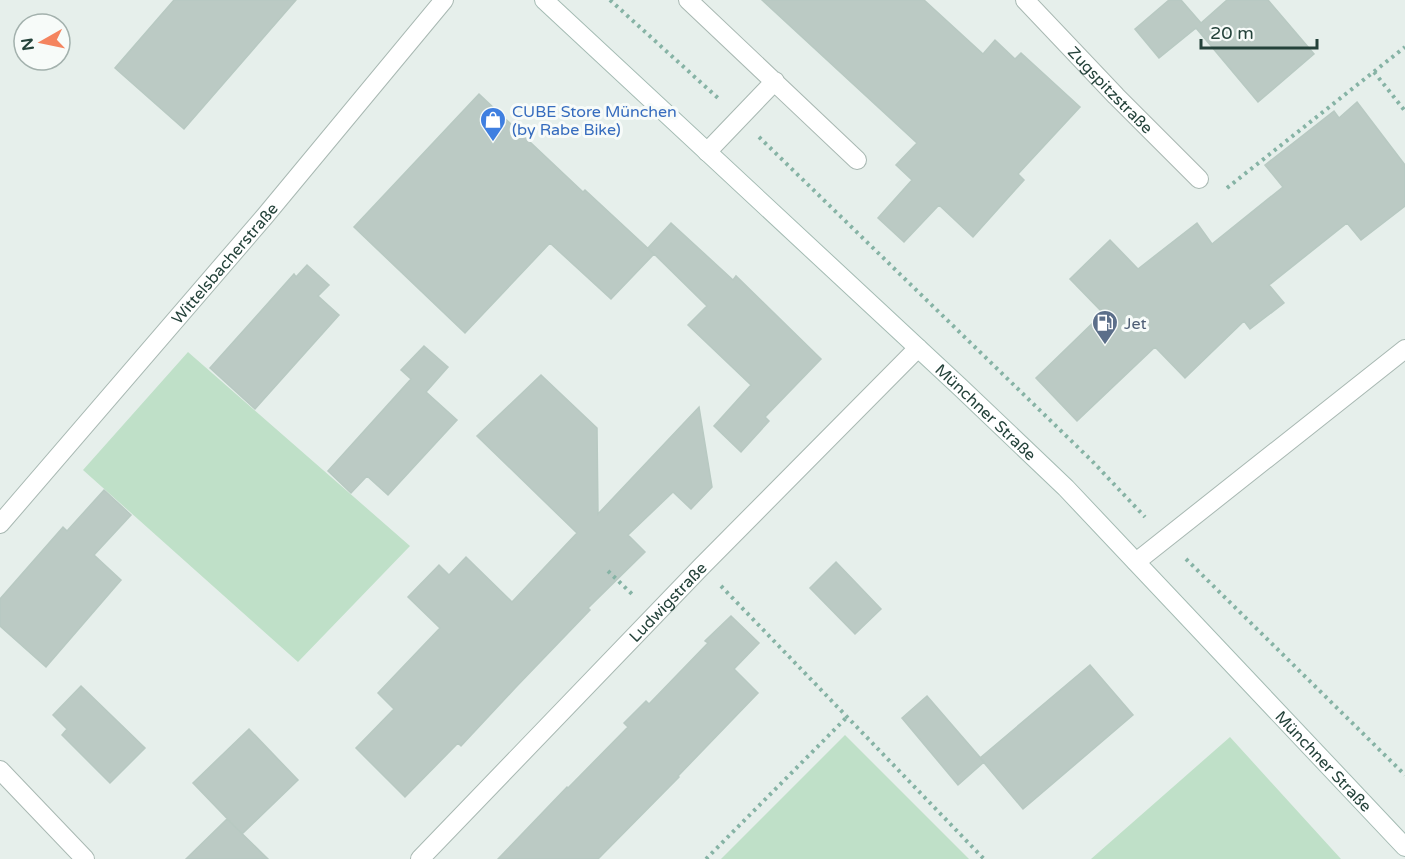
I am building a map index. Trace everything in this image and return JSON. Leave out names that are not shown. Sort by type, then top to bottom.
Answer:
[{"type":"street","name":"Wittelsbacherstraße","points":[[0,524],[266,216],[444,0]]},
{"type":"street","name":"Münchner Straße","points":[[544,0],[1066,488],[1405,847]]},
{"type":"street","points":[[688,0],[857,160]]},
{"type":"street","name":"Zugspitzstraße","points":[[1025,0],[1199,179]]},
{"type":"street","points":[[707,152],[775,81]]},
{"type":"street","name":"Ludwigstraße","points":[[420,859],[702,566],[918,348]]},
{"type":"street","points":[[1136,562],[1405,349]]},
{"type":"street","points":[[0,770],[85,859]]},
{"type":"path","points":[[610,0],[740,118],[1092,461],[1405,776]]},
{"type":"path","points":[[1220,194],[1405,47]]},
{"type":"path","points":[[1374,72],[1405,111]]},
{"type":"path","points":[[702,566],[984,859]]},
{"type":"path","points":[[608,571],[655,615]]},
{"type":"path","points":[[706,859],[847,717]]},
{"type":"green space","points":[[188,352],[410,546],[298,662],[83,470]]},
{"type":"green space","points":[[845,735],[969,859],[721,859]]},
{"type":"green space","points":[[1230,737],[1341,859],[1091,859]]},
{"type":"building","points":[[174,0],[296,0],[184,129],[115,68]]},
{"type":"building","points":[[762,0],[924,0],[983,54],[995,40],[1015,59],[1021,53],[1080,107],[1018,174],[1024,180],[973,237],[939,205],[904,242],[878,218],[912,180],[896,165],[917,143]]},
{"type":"building","points":[[1169,0],[1181,0],[1201,23],[1227,0],[1268,0],[1314,54],[1258,102],[1196,28],[1159,58],[1135,29]]},
{"type":"building","points":[[479,94],[583,192],[585,190],[654,254],[611,299],[550,243],[465,333],[354,227]]},
{"type":"building","points":[[1357,102],[1405,165],[1405,206],[1361,240],[1347,223],[1269,285],[1284,303],[1250,329],[1244,321],[1185,378],[1155,347],[1077,421],[1036,378],[1103,313],[1070,279],[1110,240],[1138,269],[1197,223],[1212,244],[1283,187],[1265,165],[1334,111],[1339,118]]},
{"type":"building","points":[[671,223],[733,280],[736,276],[821,359],[765,417],[769,421],[741,452],[714,426],[751,385],[688,325],[707,306],[648,248]]},
{"type":"building","points":[[307,265],[329,285],[318,296],[339,315],[255,409],[210,368],[294,274],[296,277]]},
{"type":"building","points":[[424,346],[448,367],[426,392],[457,420],[388,495],[367,476],[351,493],[328,471],[411,379],[401,370]]},
{"type":"building","points":[[541,375],[597,428],[598,514],[699,407],[712,487],[691,509],[673,492],[628,535],[645,552],[588,608],[590,610],[461,746],[458,743],[405,797],[356,748],[394,709],[378,693],[440,628],[408,597],[439,565],[449,575],[466,557],[512,602],[577,533],[477,436]]},
{"type":"building","points":[[104,490],[131,515],[94,555],[121,580],[46,667],[0,626],[0,599],[63,527],[67,531]]},
{"type":"building","points":[[836,562],[881,609],[855,634],[810,588]]},
{"type":"building","points":[[731,616],[759,643],[734,669],[758,693],[679,777],[598,859],[498,859],[628,727],[624,723],[646,701],[649,704],[708,643],[705,641]]},
{"type":"building","points":[[1090,665],[1133,715],[1023,809],[980,758]]},
{"type":"building","points":[[81,686],[145,748],[110,783],[62,735],[67,729],[53,715]]},
{"type":"building","points":[[927,696],[984,762],[958,785],[902,718]]},
{"type":"building","points":[[249,729],[298,780],[242,834],[193,783]]},
{"type":"building","points":[[227,819],[268,859],[186,859]]},
{"type":"place","name":"CUBE Store München (by Rabe Bike)","points":[[493,143]]},
{"type":"place","name":"Jet","points":[[1105,346]]}]
